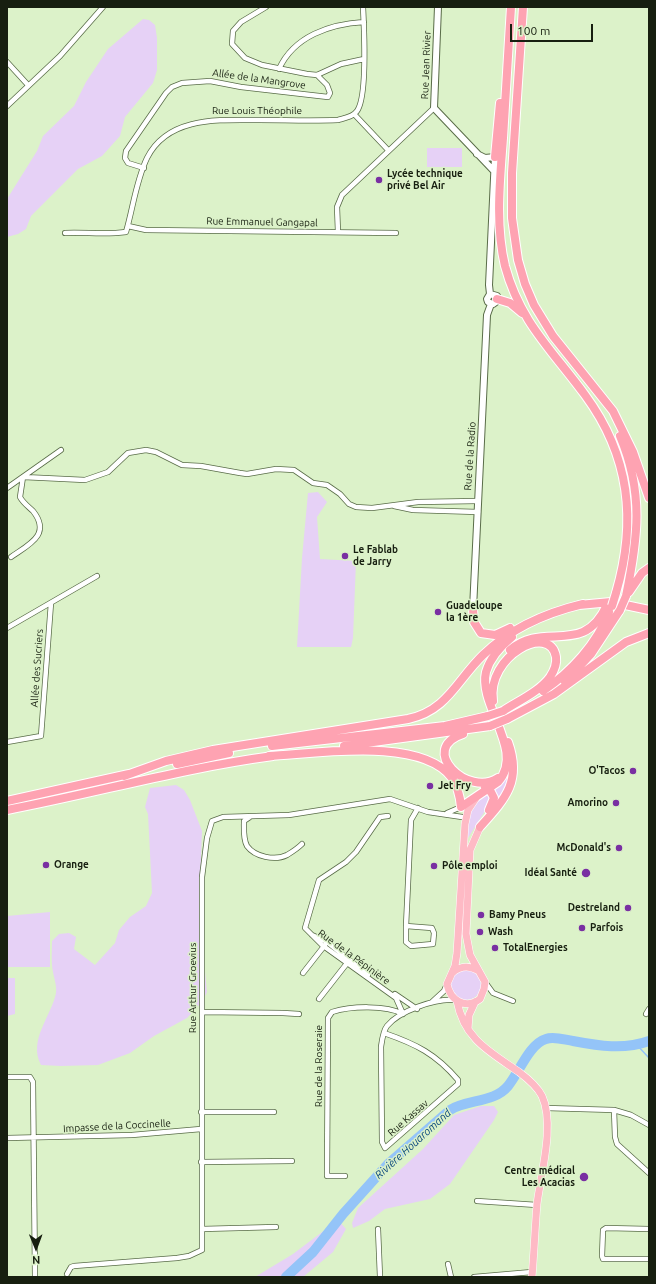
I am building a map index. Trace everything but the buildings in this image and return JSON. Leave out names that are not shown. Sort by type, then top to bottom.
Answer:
[{"type":"highway","points":[[511,7],[500,181],[500,228],[505,264],[517,300],[526,317],[552,356],[593,408],[610,438],[618,457],[625,485],[628,517],[626,546],[621,572],[614,594],[615,606],[600,644],[562,684],[539,702]]},
{"type":"highway","points":[[523,7],[512,202],[514,235],[524,284],[553,336],[613,411],[623,429],[640,470],[649,498]]},
{"type":"highway","points":[[495,157],[502,86],[509,44]]},
{"type":"highway","points":[[493,299],[510,303],[526,317]]},
{"type":"highway","points":[[602,398],[626,451],[636,494],[636,544],[626,596]]},
{"type":"highway","points":[[489,698],[488,687],[493,672],[501,658],[519,642],[535,637],[570,636],[582,633],[596,624],[626,596],[642,573],[649,568]]},
{"type":"highway","points":[[472,609],[478,630],[491,636],[499,634],[545,612],[583,604],[599,602],[615,606],[649,610]]},
{"type":"highway","points":[[615,606],[649,603]]},
{"type":"highway","points":[[461,807],[489,790],[500,779],[507,764],[506,751],[486,686],[486,671],[492,660],[503,645],[517,633],[546,617],[583,604]]},
{"type":"highway","points":[[124,776],[166,761],[213,750],[408,719],[421,715],[430,711],[447,698],[479,659],[501,640],[537,618],[583,604]]},
{"type":"highway","points":[[505,715],[534,696],[567,670],[596,638],[615,606]]},
{"type":"highway","points":[[7,801],[247,749],[445,726],[488,716],[505,715],[539,702],[571,682],[616,648],[630,640],[649,633]]},
{"type":"highway","points":[[480,827],[494,803],[493,796],[489,790],[455,772],[447,762],[445,750],[447,743],[456,736],[490,726],[505,715],[537,689],[550,677],[556,666],[556,658],[553,649],[548,645],[532,643],[519,649],[505,660],[496,675],[493,688],[494,705],[509,745],[515,767],[511,783],[506,794],[480,827]]},
{"type":"highway","points":[[7,810],[68,799],[206,766],[490,726]]},
{"type":"highway","points":[[269,756],[363,750],[418,758],[436,765],[452,778],[460,794],[461,807]]},
{"type":"highway","points":[[468,780],[480,783],[490,782],[504,771]]},
{"type":"main road","points":[[461,871],[466,819],[470,807],[477,796]]},
{"type":"main road","points":[[461,807],[461,871],[457,953],[452,973],[447,984],[450,995],[456,1001],[461,1017],[475,1041],[538,1088],[546,1108],[546,1140],[537,1205],[532,1274]]},
{"type":"main road","points":[[456,1001],[468,1004],[480,999],[485,982],[468,952],[466,934],[470,850],[480,827]]},
{"type":"main road","points":[[452,973],[461,967],[467,966],[477,970]]},
{"type":"main road","points":[[468,1030],[469,1015],[474,1002]]},
{"type":"street","points":[[7,106],[60,56],[103,7]]},
{"type":"street","points":[[266,7],[234,28],[232,33],[232,44],[245,58],[279,69],[317,75],[341,64],[364,59]]},
{"type":"street","points":[[363,7],[364,59],[361,101],[354,114],[388,150]]},
{"type":"street","name":"Rue Jean Rivier","points":[[438,7],[434,108],[494,171]]},
{"type":"street","points":[[279,69],[287,55],[306,38],[336,25],[364,22]]},
{"type":"street","points":[[7,62],[28,85]]},
{"type":"street","name":"Allée de la Mangrove","points":[[144,168],[128,163],[126,151],[166,93],[172,87],[188,82],[210,81],[241,87],[323,98],[328,97],[330,93],[328,87],[317,75]]},
{"type":"street","points":[[338,232],[337,207],[339,198],[434,108]]},
{"type":"street","name":"Rue Louis Théophile","points":[[128,226],[144,168],[150,154],[164,137],[194,123],[216,120],[338,120],[354,114]]},
{"type":"street","points":[[477,154],[485,158],[495,157]]},
{"type":"street","name":"Rue de la Radio","points":[[472,609],[488,315],[493,299],[489,285],[495,157]]},
{"type":"street","points":[[65,233],[90,232],[114,234],[126,232],[128,226]]},
{"type":"street","name":"Rue Emmanuel Gangapal","points":[[128,226],[146,230],[396,233]]},
{"type":"street","points":[[7,488],[61,450]]},
{"type":"street","points":[[23,477],[85,480],[108,472],[128,454],[146,450],[182,465],[201,466],[247,474],[276,469],[294,470],[313,483],[327,485],[340,494],[349,504],[356,507],[372,508],[389,505],[477,501]]},
{"type":"street","points":[[11,556],[31,543],[38,536],[40,531],[38,519],[20,497],[23,477]]},
{"type":"street","points":[[389,505],[413,510],[478,512]]},
{"type":"street","points":[[7,628],[96,576]]},
{"type":"street","name":"Allée des Sucriers","points":[[7,742],[41,736],[51,603]]},
{"type":"street","name":"Rue Arthur Groevius","points":[[67,1274],[71,1267],[74,1266],[188,1256],[202,1250],[202,877],[207,838],[211,823],[215,819],[288,815],[390,799],[418,808],[462,817]]},
{"type":"street","points":[[443,814],[461,807]]},
{"type":"street","points":[[406,926],[432,928],[434,933],[433,944],[417,946],[407,944],[406,926],[411,820],[418,808]]},
{"type":"street","points":[[307,932],[304,924],[319,880],[346,862],[356,852],[380,817],[388,816]]},
{"type":"street","points":[[250,817],[244,821],[244,832],[247,845],[254,853],[267,858],[280,857],[287,855],[302,844]]},
{"type":"street","name":"Rue de la Pépinière","points":[[307,932],[327,942],[348,962],[396,998],[403,1014]]},
{"type":"street","name":"Rue de la Pépinière","points":[[307,932],[323,946],[417,1009]]},
{"type":"street","points":[[303,973],[327,942]]},
{"type":"street","points":[[319,999],[348,962]]},
{"type":"street","points":[[485,982],[494,993],[513,1001]]},
{"type":"street","points":[[384,1033],[389,1024],[403,1014],[432,1002],[444,991],[447,984]]},
{"type":"street","points":[[432,1002],[456,1001]]},
{"type":"street","name":"Rue de la Roseraie","points":[[345,1176],[327,1176],[328,1018],[332,1012],[351,1009],[393,1009],[403,1014]]},
{"type":"street","points":[[646,1014],[649,1009]]},
{"type":"street","points":[[202,1012],[284,1012],[300,1014]]},
{"type":"street","name":"Rue Kassav","points":[[384,1033],[418,1046],[436,1057],[458,1080],[458,1084],[385,1148],[382,1142],[381,1047],[384,1033]]},
{"type":"street","points":[[7,1078],[30,1077],[32,1079],[35,1277]]},
{"type":"street","points":[[546,1108],[614,1110],[631,1115],[649,1125]]},
{"type":"street","points":[[614,1110],[616,1141],[649,1173]]},
{"type":"street","points":[[201,1112],[274,1112]]},
{"type":"street","name":"Impasse de la Coccinelle","points":[[7,1138],[33,1139],[132,1135],[201,1129]]},
{"type":"street","points":[[201,1162],[292,1161]]},
{"type":"street","points":[[477,1201],[537,1205]]},
{"type":"street","points":[[202,1229],[276,1227]]},
{"type":"street","points":[[649,1229],[606,1228],[601,1234],[603,1259],[649,1260]]},
{"type":"street","points":[[378,1229],[380,1277]]},
{"type":"street","points":[[448,1264],[451,1277]]},
{"type":"street","points":[[474,1277],[532,1274]]},
{"type":"shaded area","points":[[143,19],[149,20],[155,25],[157,38],[157,70],[153,83],[125,117],[120,136],[102,156],[78,169],[31,216],[26,229],[18,234],[7,237],[7,199],[37,151],[43,136],[74,106],[86,82],[108,49]]},
{"type":"shaded area","points":[[427,148],[462,148],[462,167],[427,167]]},
{"type":"shaded area","points":[[318,492],[327,502],[317,517],[320,559],[356,561],[353,638],[351,647],[297,647],[302,558],[308,493]]},
{"type":"shaded area","points":[[506,775],[509,776],[503,792],[497,800],[492,789]]},
{"type":"shaded area","points":[[176,785],[184,790],[190,800],[202,831],[199,911],[207,992],[202,1002],[187,1018],[154,1036],[130,1053],[98,1065],[41,1065],[37,1047],[42,1029],[56,993],[52,964],[52,941],[59,934],[69,933],[76,937],[74,949],[95,965],[115,943],[119,930],[130,917],[146,906],[152,893],[148,814],[145,807],[150,788]]},
{"type":"shaded area","points":[[486,793],[490,796],[490,803],[468,838],[465,837],[472,805]]},
{"type":"shaded area","points":[[50,912],[50,967],[7,967],[7,916]]},
{"type":"shaded area","points":[[466,970],[477,974],[481,985],[477,996],[466,1000],[455,996],[451,985],[455,974]]},
{"type":"shaded area","points":[[7,978],[15,978],[15,1014],[7,1016]]},
{"type":"shaded area","points":[[481,1106],[494,1106],[498,1112],[450,1184],[430,1199],[385,1209],[369,1221],[353,1228],[352,1223],[358,1208],[423,1149],[454,1115]]},
{"type":"shaded area","points":[[338,1220],[346,1229],[333,1252],[303,1277],[255,1277],[293,1254]]},
{"type":"waterway","name":"Rivière Houaromand","points":[[286,1277],[313,1252],[343,1214],[388,1164],[450,1110],[465,1104],[488,1098],[502,1091],[508,1086],[529,1053],[540,1042],[549,1038],[556,1038],[592,1044],[630,1046],[649,1041]]},
{"type":"waterway","points":[[637,1045],[649,1058]]},
{"type":"place","name":"Lycée technique privé Bel Air","points":[[379,180]]},
{"type":"place","name":"Le Fablab de Jarry","points":[[345,556]]},
{"type":"place","name":"Guadeloupe la 1ère","points":[[438,612]]},
{"type":"place","name":"O'Tacos","points":[[633,771]]},
{"type":"place","name":"Jet Fry","points":[[430,786]]},
{"type":"place","name":"Amorino","points":[[616,803]]},
{"type":"place","name":"McDonald's","points":[[619,848]]},
{"type":"place","name":"Orange","points":[[46,865]]},
{"type":"place","name":"Pôle emploi","points":[[434,866]]},
{"type":"place","name":"Idéal Santé","points":[[586,873]]},
{"type":"place","name":"Destreland","points":[[628,908]]},
{"type":"place","name":"Bamy Pneus","points":[[481,915]]},
{"type":"place","name":"Parfois","points":[[582,928]]},
{"type":"place","name":"Wash","points":[[480,932]]},
{"type":"place","name":"TotalEnergies","points":[[495,948]]},
{"type":"place","name":"Centre médical Les Acacias","points":[[584,1177]]}]
